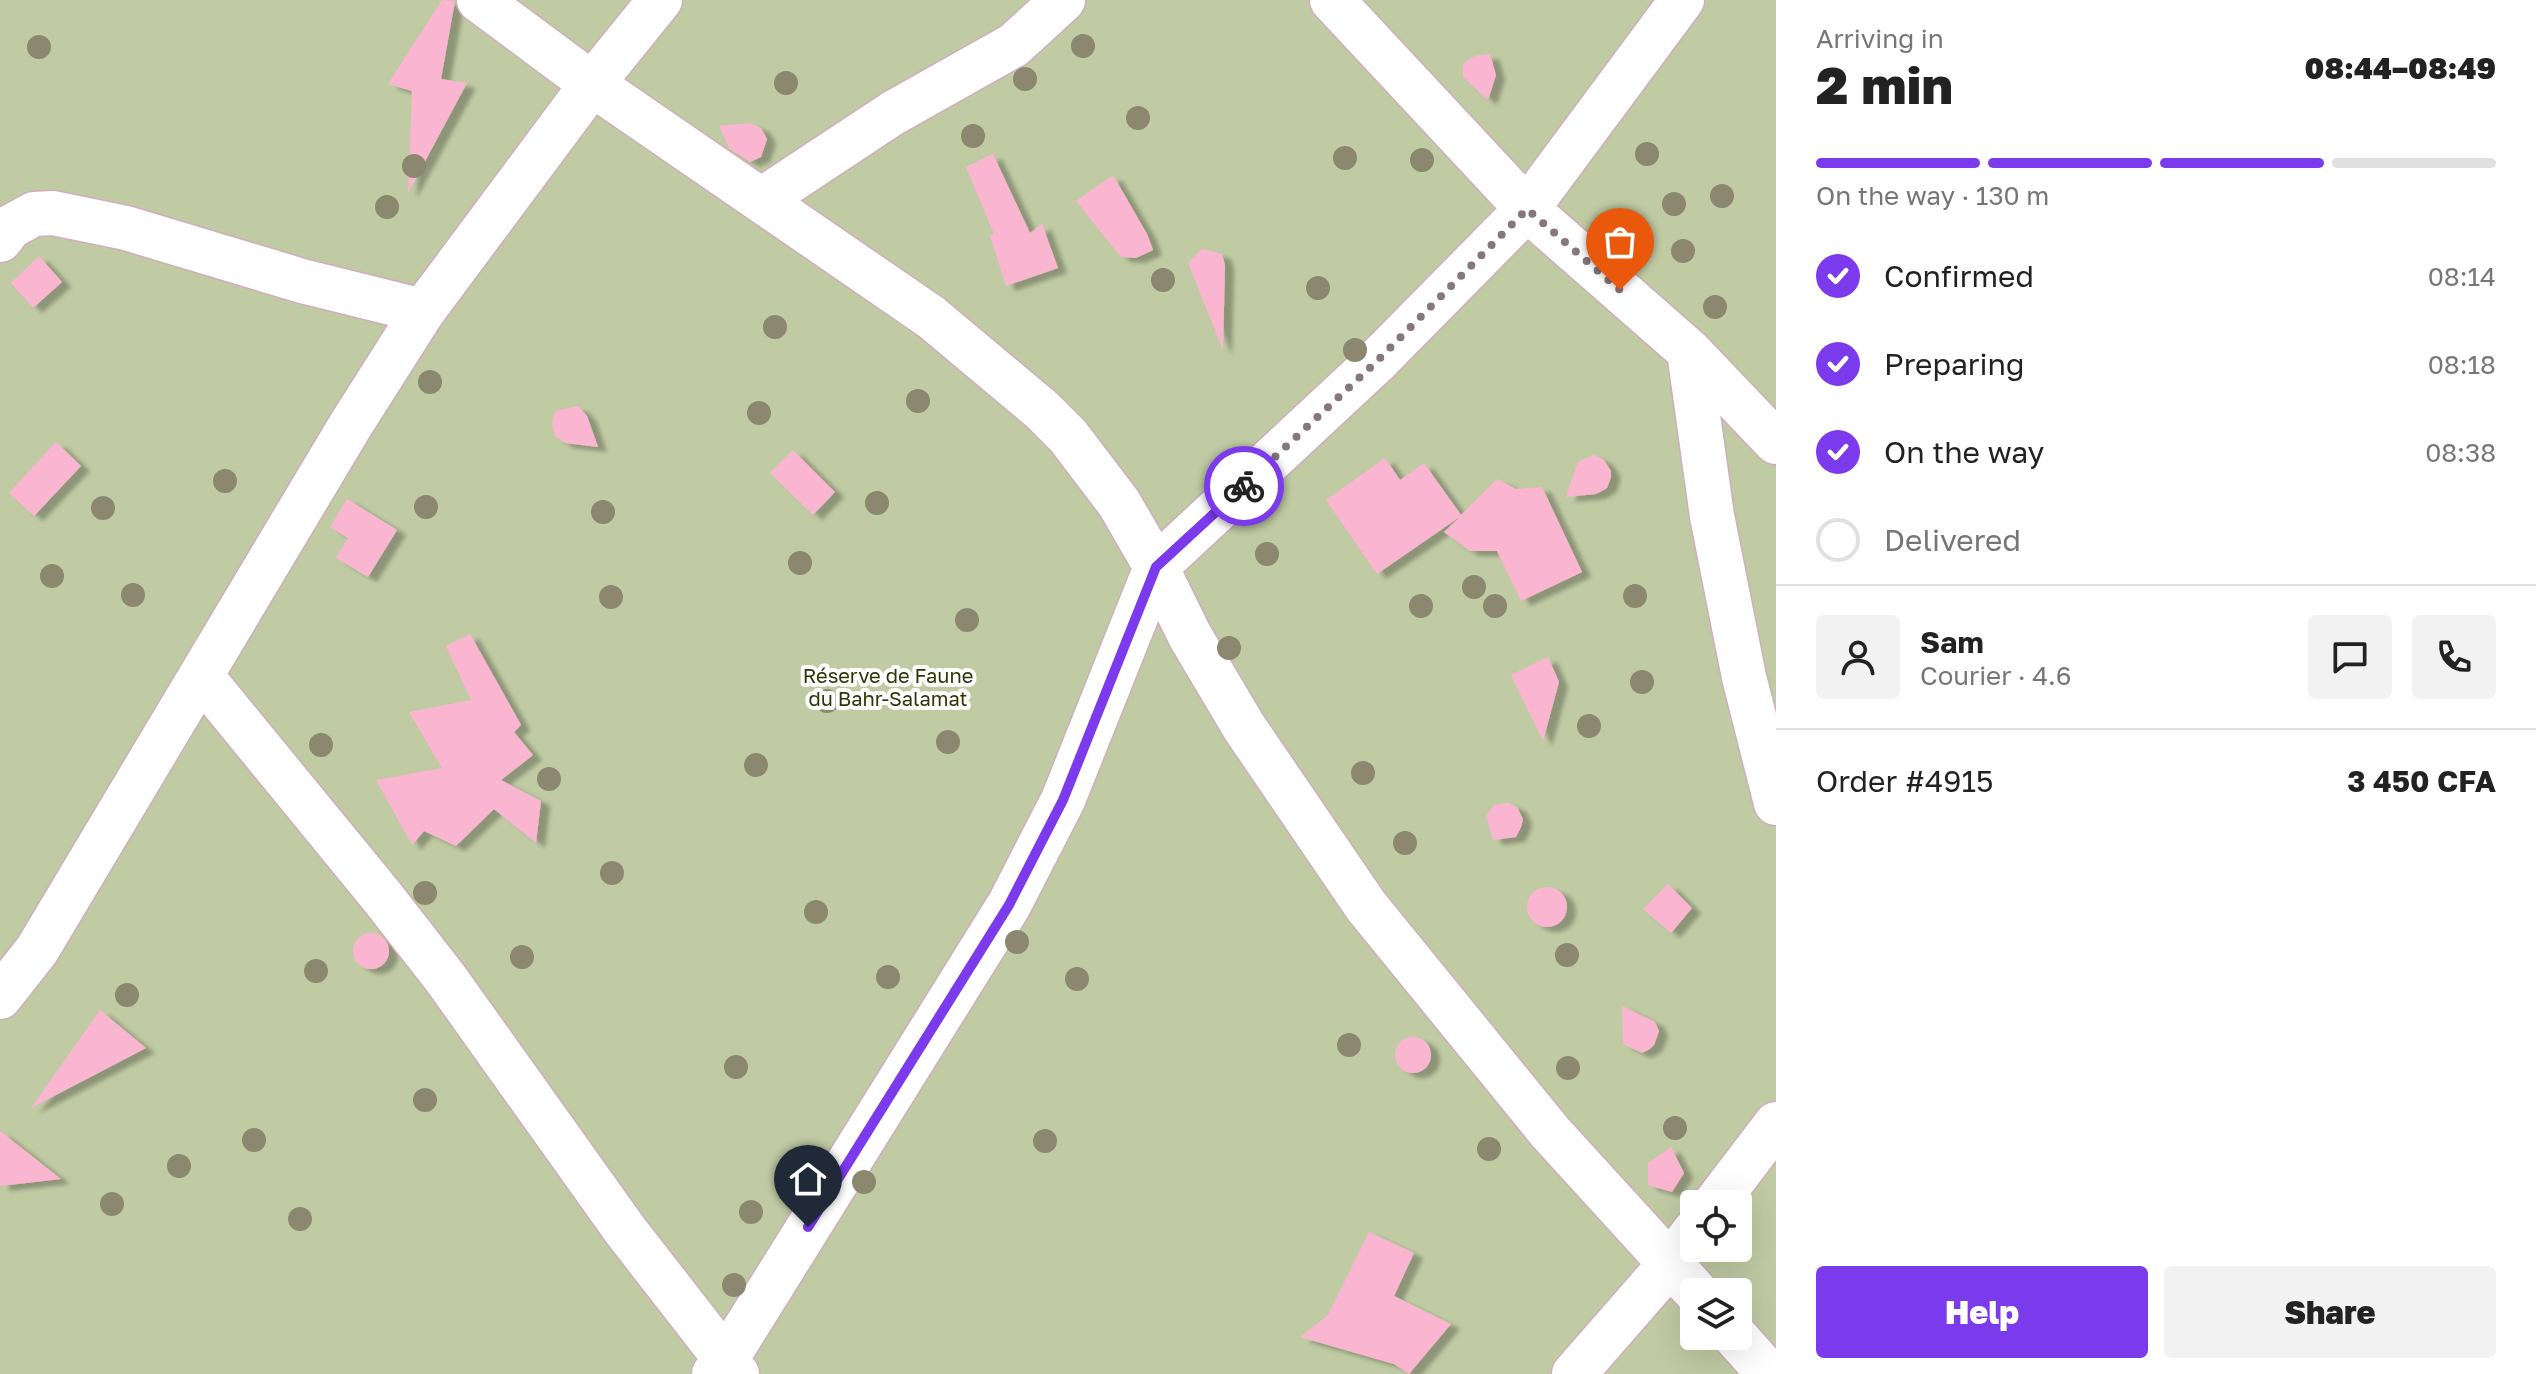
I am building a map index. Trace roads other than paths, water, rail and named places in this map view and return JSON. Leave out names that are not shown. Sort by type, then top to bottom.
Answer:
[{"type":"street","points":[[479,0],[592,84],[931,317],[1042,410],[1068,436],[1119,503],[1156,567],[1190,636],[1244,727],[1366,906],[1550,1132],[1687,1263],[1574,1374]]},
{"type":"street","points":[[0,997],[37,950],[350,426],[423,311],[592,84],[660,0]]},
{"type":"street","points":[[763,199],[893,113],[1014,45],[1063,0]]},
{"type":"street","points":[[1332,0],[1527,209],[1689,351],[1776,442]]},
{"type":"street","points":[[202,677],[446,979],[725,1370],[1009,905],[1063,800],[1156,567],[1375,363],[1527,209],[1682,0]]},
{"type":"street","points":[[0,240],[10,227],[34,214],[53,213],[126,228],[302,281],[423,311]]},
{"type":"street","points":[[1689,351],[1712,516],[1744,677],[1776,803]]},
{"type":"street","points":[[1726,1190],[1776,1124]]},
{"type":"street","points":[[1748,1350],[1769,1374]]},
{"type":"park label","name":"Réserve de Faune du Bahr-Salamat","points":[[888,688]]}]
